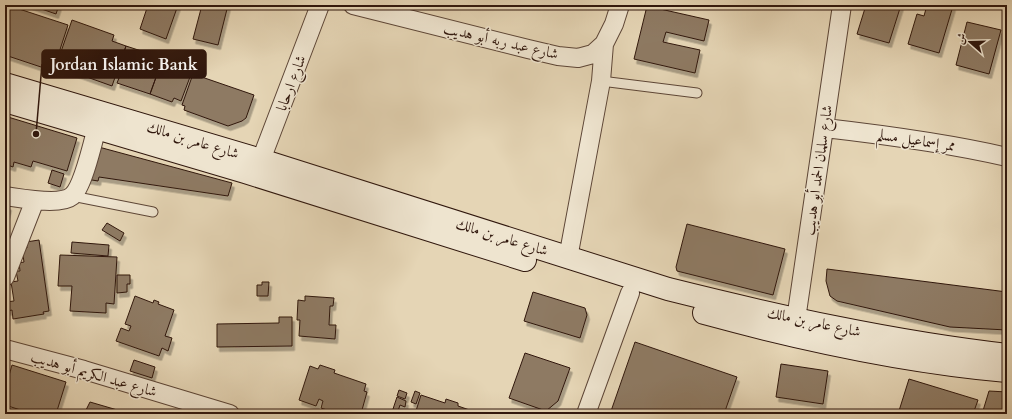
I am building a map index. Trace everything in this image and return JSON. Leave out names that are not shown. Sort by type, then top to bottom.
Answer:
[{"type":"street","name":"شارع ارحابا","points":[[261,160],[320,5]]},
{"type":"street","name":"شارع عبد ربه أبو هديب","points":[[353,5],[558,56],[578,58],[594,54],[604,44],[614,24],[620,5]]},
{"type":"street","name":"شارع سلمان الحمد أبو هديب","points":[[795,327],[842,5]]},
{"type":"street","points":[[568,258],[601,81],[604,44]]},
{"type":"street","name":"شارع عامر بن مالك","points":[[5,84],[261,160],[568,258],[795,327],[849,347],[942,363],[1007,371]]},
{"type":"street","name":"شارع عامر بن مالك","points":[[5,102],[97,127],[630,293],[795,327],[1007,355]]},
{"type":"street","points":[[5,196],[35,200],[64,200],[72,196],[80,184],[97,127]]},
{"type":"street","name":"ممر إسماعيل مسلم","points":[[825,128],[898,136],[1007,157]]},
{"type":"street","points":[[5,277],[35,200]]},
{"type":"street","points":[[586,414],[630,293]]},
{"type":"street","name":"شارع عبد الكريم أبو هديب","points":[[5,349],[84,370],[230,414]]},
{"type":"lane","points":[[601,81],[697,94]]},
{"type":"lane","points":[[72,196],[152,212]]},
{"type":"building","points":[[30,5],[59,5],[56,14]]},
{"type":"building","points":[[148,5],[178,5],[166,39],[140,29]]},
{"type":"building","points":[[202,5],[228,5],[218,45],[193,39]]},
{"type":"building","points":[[866,5],[901,5],[889,43],[857,34]]},
{"type":"building","points":[[927,5],[953,6],[939,53],[908,44],[917,14],[924,16]]},
{"type":"building","points":[[10,6],[68,25],[53,71],[5,55],[5,20]]},
{"type":"building","points":[[647,6],[709,20],[704,41],[666,32],[663,42],[700,50],[695,73],[634,59]]},
{"type":"building","points":[[72,20],[114,35],[112,41],[126,46],[112,86],[56,66]]},
{"type":"building","points":[[967,22],[1001,30],[989,74],[956,65]]},
{"type":"building","points":[[126,46],[163,58],[150,94],[117,83],[119,78],[115,77]]},
{"type":"building","points":[[163,58],[193,69],[181,101],[174,98],[172,102],[150,94]]},
{"type":"building","points":[[193,74],[254,95],[246,118],[228,126],[184,110],[185,106],[182,105]]},
{"type":"building","points":[[8,117],[77,138],[67,171],[33,161],[31,167],[14,162],[13,167],[5,164],[5,125]]},
{"type":"building","points":[[95,146],[232,183],[228,196],[99,177],[98,181],[86,179]]},
{"type":"building","points":[[52,170],[64,174],[60,187],[48,183]]},
{"type":"building","points":[[5,204],[9,206],[7,214],[5,213]]},
{"type":"building","points":[[107,223],[124,233],[120,241],[102,230]]},
{"type":"building","points":[[687,224],[785,249],[773,295],[677,271],[676,267]]},
{"type":"building","points":[[39,240],[49,311],[43,312],[44,314],[13,319],[12,310],[8,311],[6,302],[14,301],[11,282],[18,281],[16,271],[20,271],[19,263],[24,262],[22,249],[27,248],[26,242]]},
{"type":"building","points":[[72,242],[109,245],[108,256],[71,253]]},
{"type":"building","points":[[60,255],[117,257],[114,304],[106,303],[106,313],[70,311],[72,286],[58,286]]},
{"type":"building","points":[[827,269],[1007,292],[1007,330],[950,327],[837,301],[830,296],[826,281]]},
{"type":"building","points":[[117,275],[130,275],[130,284],[127,284],[127,292],[117,293]]},
{"type":"building","points":[[262,282],[269,282],[268,296],[257,296],[257,285],[262,285]]},
{"type":"building","points":[[533,292],[585,308],[587,315],[580,338],[524,321]]},
{"type":"building","points":[[135,296],[153,303],[154,300],[159,302],[158,304],[174,310],[165,336],[172,338],[168,351],[162,348],[159,356],[116,341],[121,328],[129,331],[131,326],[125,324]]},
{"type":"building","points":[[305,296],[334,298],[333,306],[330,306],[329,325],[336,325],[335,339],[299,336],[300,320],[297,320],[298,300],[305,301]]},
{"type":"building","points":[[279,317],[292,317],[292,346],[217,347],[217,324],[279,323]]},
{"type":"building","points":[[635,342],[737,377],[724,414],[610,414]]},
{"type":"building","points":[[525,353],[570,368],[558,401],[546,411],[509,398]]},
{"type":"building","points":[[134,360],[155,367],[152,378],[130,371]]},
{"type":"building","points":[[781,364],[828,371],[823,404],[776,397]]},
{"type":"building","points":[[12,365],[66,382],[56,414],[33,414],[5,405],[5,378],[8,379]]},
{"type":"building","points":[[320,365],[335,370],[334,373],[366,384],[364,391],[367,392],[362,410],[364,410],[363,414],[339,414],[321,408],[323,401],[319,399],[316,406],[299,400],[310,366],[318,369]]},
{"type":"building","points":[[909,379],[978,400],[973,414],[898,414]]},
{"type":"building","points":[[399,390],[407,393],[405,399],[397,396]]},
{"type":"building","points":[[415,391],[420,393],[416,404],[411,402]]},
{"type":"building","points":[[989,391],[1007,392],[1007,414],[982,414]]},
{"type":"building","points":[[421,395],[445,403],[446,399],[458,403],[458,406],[478,413],[415,414]]},
{"type":"building","points":[[397,397],[406,401],[405,407],[400,405],[398,411],[393,409]]},
{"type":"building","points":[[90,402],[131,414],[84,414]]},
{"type":"place","name":"Jordan Islamic Bank","points":[[36,134]]}]
